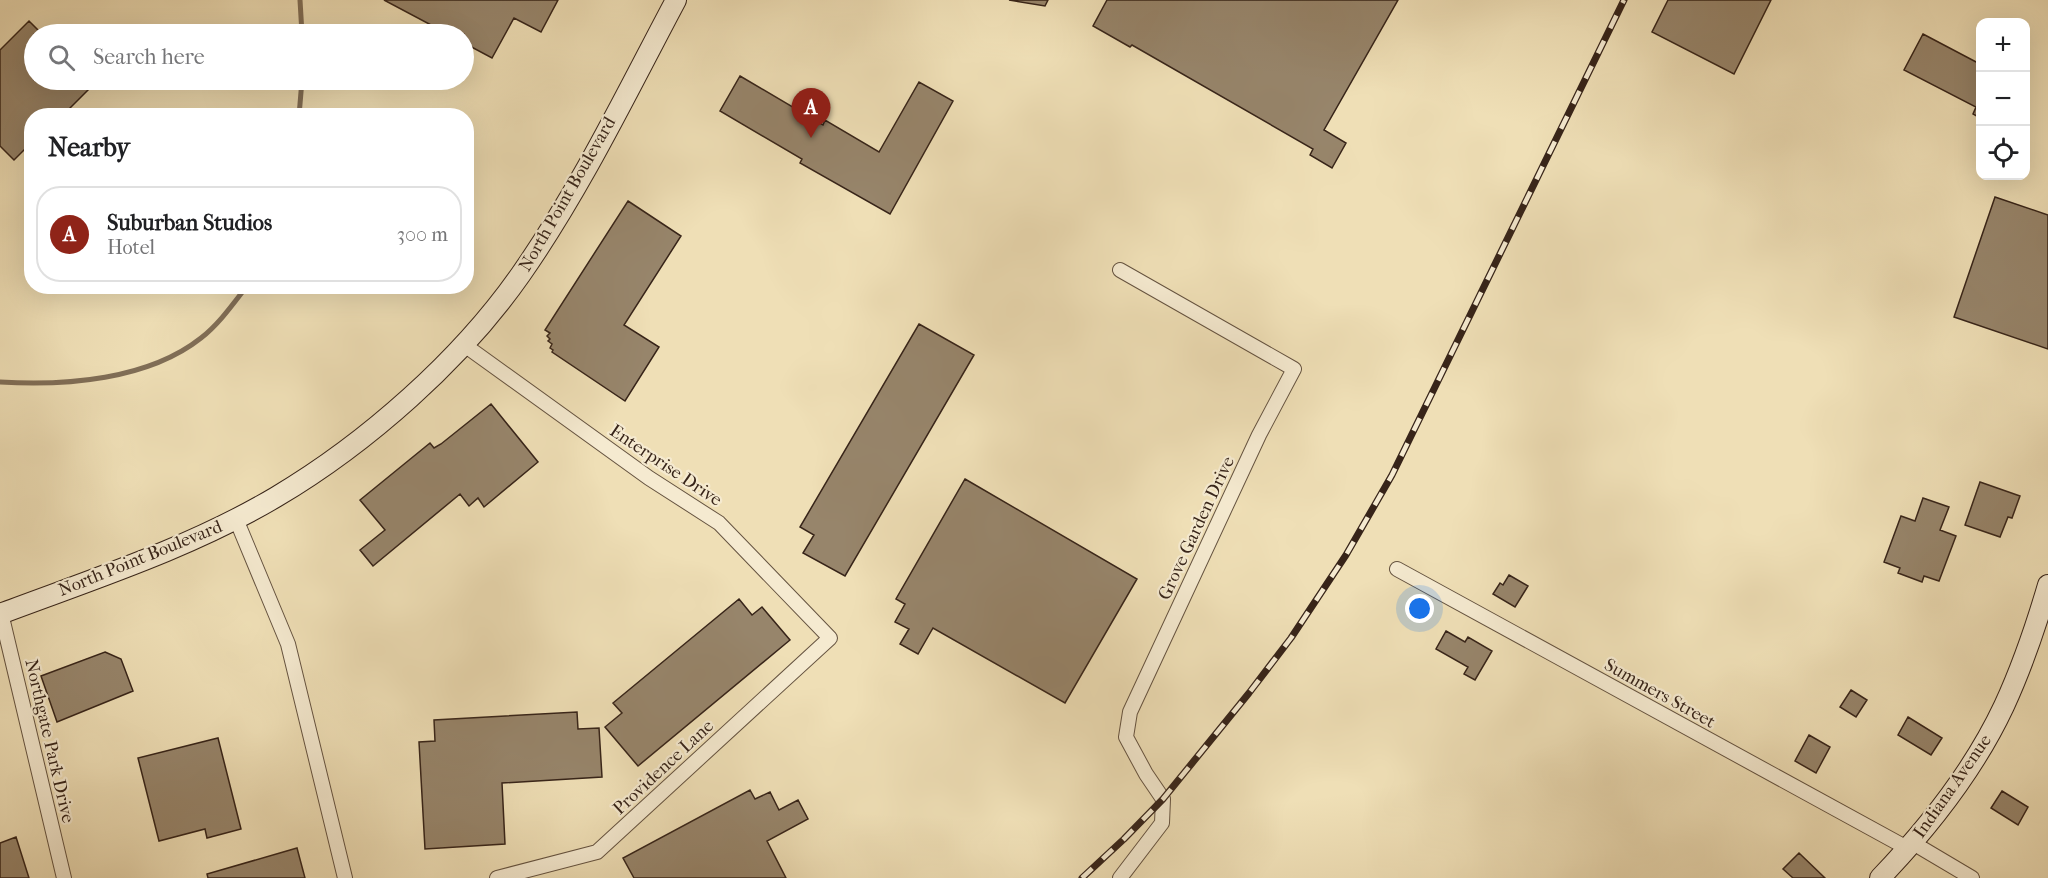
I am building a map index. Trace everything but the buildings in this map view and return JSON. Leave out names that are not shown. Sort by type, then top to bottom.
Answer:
[{"type":"main road","name":"North Point Boulevard","points":[[0,613],[171,549],[236,519],[318,471],[348,449],[429,379],[464,344],[520,275],[557,219],[676,0]]},
{"type":"main road","name":"Indiana Avenue","points":[[1880,878],[1910,846],[1960,780],[1989,734],[2004,705],[2027,649],[2048,585]]},
{"type":"street","name":"Grove Garden Drive","points":[[1120,270],[1294,369],[1259,435],[1130,712],[1126,737],[1163,799],[1162,823],[1120,878]]},
{"type":"street","name":"Enterprise Drive","points":[[464,344],[649,478],[719,523],[830,638]]},
{"type":"street","points":[[236,519],[288,644],[345,878]]},
{"type":"street","name":"Summers Street","points":[[1397,569],[1972,878]]},
{"type":"street","name":"Northgate Park Drive","points":[[0,613],[64,878]]},
{"type":"street","name":"Providence Lane","points":[[497,878],[597,852],[830,638]]},
{"type":"waterway","points":[[300,0],[301,24]]},
{"type":"waterway","points":[[300,108],[301,90]]},
{"type":"waterway","points":[[0,382],[78,381],[105,377],[156,363],[180,352],[201,338],[226,314],[241,294]]},
{"type":"railway","points":[[1082,878],[1163,799],[1291,638],[1346,555],[1392,475],[1624,0]]},
{"type":"place","name":"Suburban Studios","points":[[811,138]]}]
